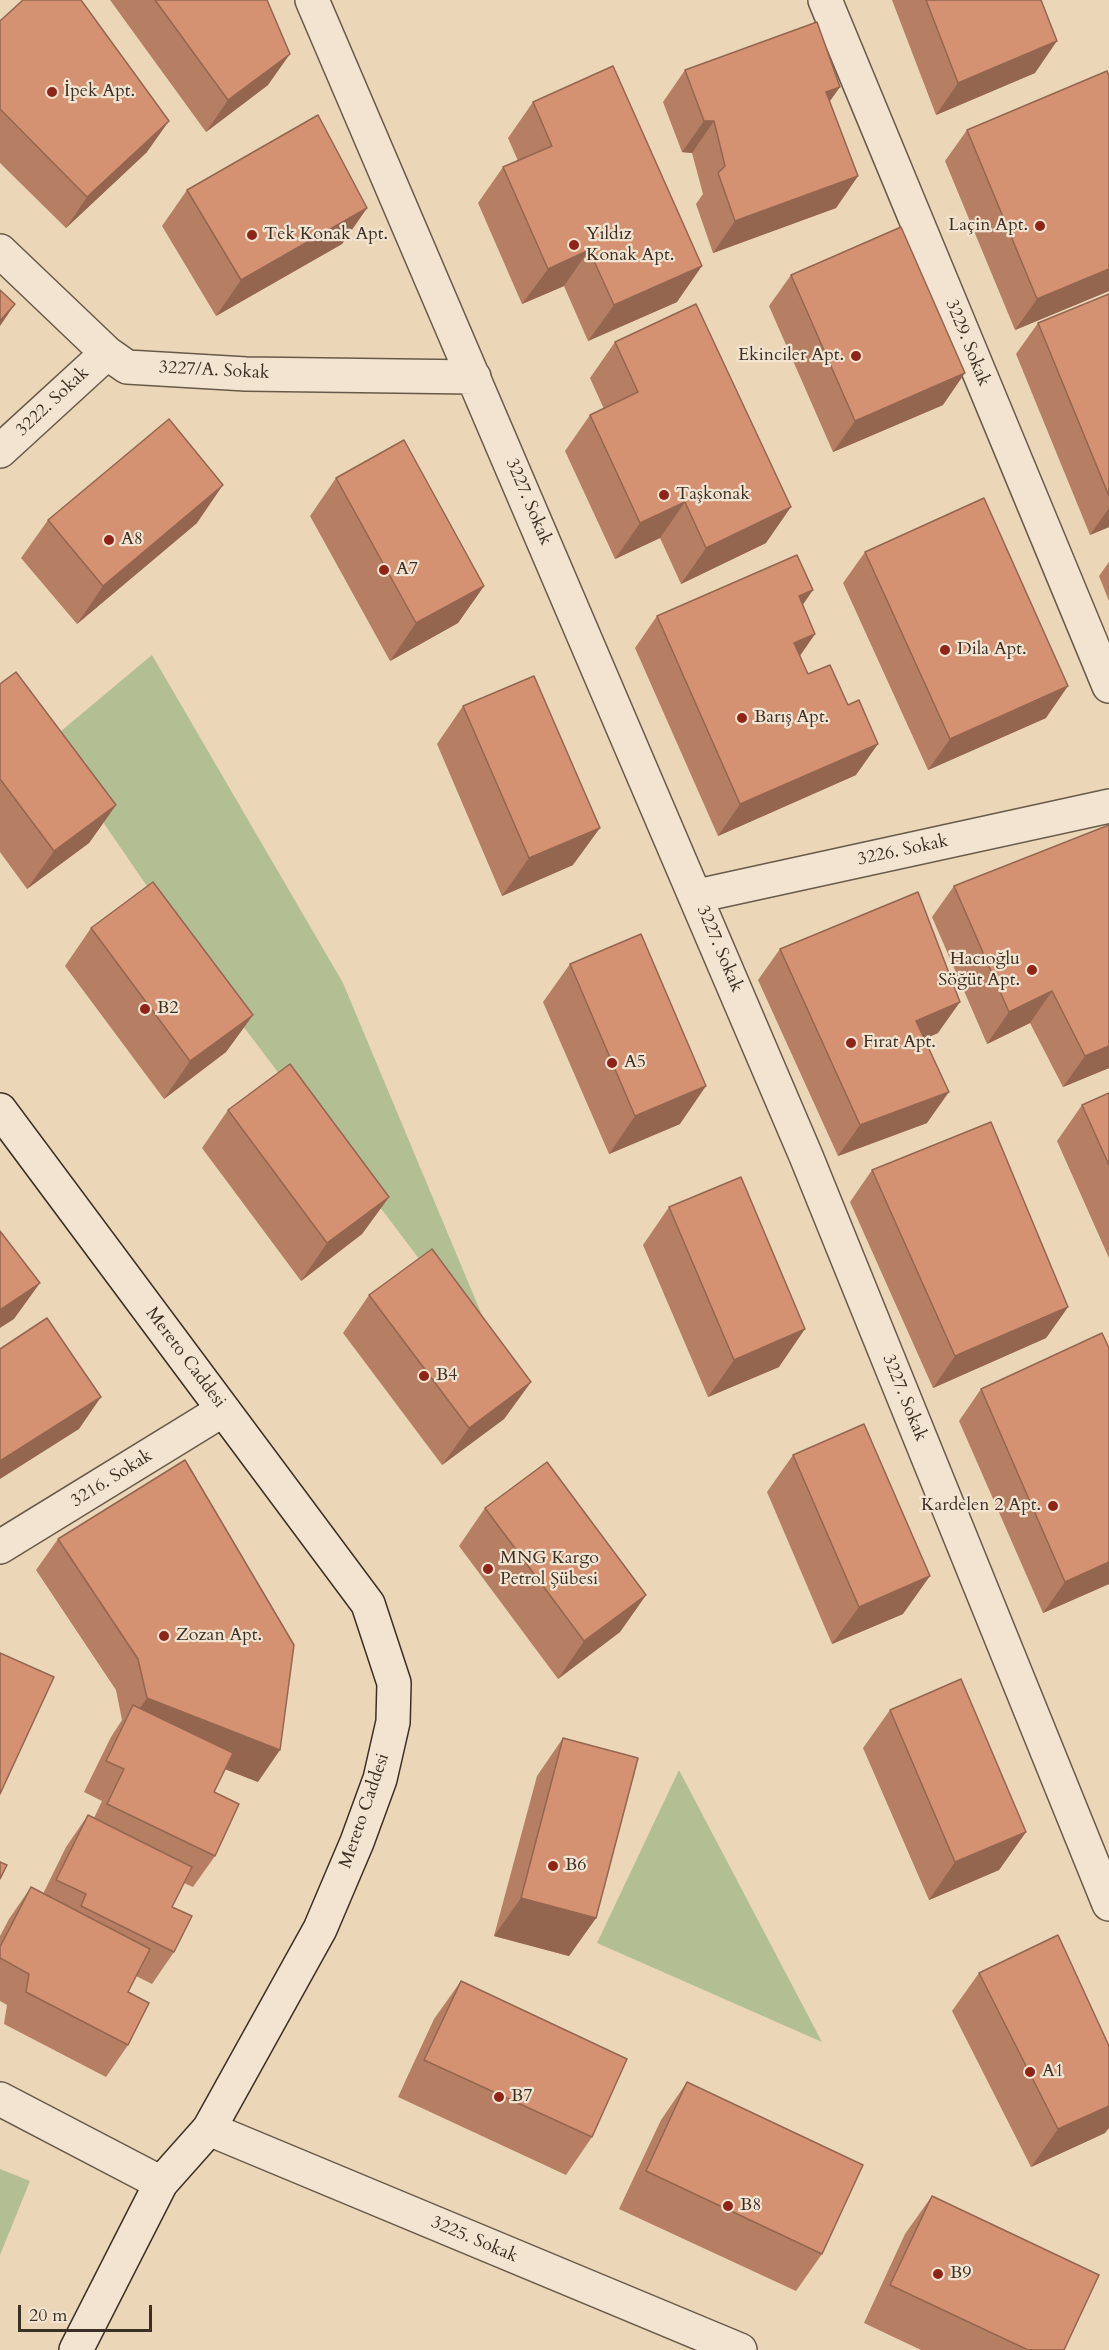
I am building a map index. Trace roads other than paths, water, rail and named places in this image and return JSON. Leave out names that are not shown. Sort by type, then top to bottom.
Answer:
[{"type":"street","name":"3227. Sokak","points":[[312,0],[697,896],[806,1156],[1107,1895]]},
{"type":"street","name":"3229. Sokak","points":[[825,0],[1109,686]]},
{"type":"street","name":"3227/A. Sokak","points":[[0,251],[107,353],[127,367],[246,374],[474,377]]},
{"type":"street","name":"3222. Sokak","points":[[0,452],[107,353]]},
{"type":"street","name":"3226. Sokak","points":[[697,896],[1109,806]]},
{"type":"street","name":"Mereto Caddesi","points":[[0,1110],[368,1604],[394,1683],[393,1722],[380,1779],[357,1842],[320,1929],[209,2129],[161,2183],[76,2350]]},
{"type":"street","name":"3216. Sokak","points":[[0,1547],[224,1410]]},
{"type":"street","points":[[0,2099],[161,2183]]},
{"type":"street","name":"3225. Sokak","points":[[209,2129],[740,2350]]},
{"type":"place","name":"İpek Apt.","points":[[52,92]]},
{"type":"place","name":"Laçin Apt.","points":[[1040,226]]},
{"type":"place","name":"Tek Konak Apt.","points":[[252,235]]},
{"type":"place","name":"Yıldız Konak Apt.","points":[[574,245]]},
{"type":"place","name":"Ekinciler Apt.","points":[[856,356]]},
{"type":"place","name":"Taşkonak","points":[[664,495]]},
{"type":"place","name":"A8","points":[[109,540]]},
{"type":"place","name":"A7","points":[[384,570]]},
{"type":"place","name":"Dila Apt.","points":[[945,650]]},
{"type":"place","name":"Barış Apt.","points":[[742,718]]},
{"type":"place","name":"Hacıoğlu Söğüt Apt.","points":[[1032,970]]},
{"type":"place","name":"B2","points":[[145,1009]]},
{"type":"place","name":"Fırat Apt.","points":[[851,1043]]},
{"type":"place","name":"A5","points":[[612,1063]]},
{"type":"place","name":"B4","points":[[424,1376]]},
{"type":"place","name":"Kardelen 2 Apt.","points":[[1053,1506]]},
{"type":"place","name":"MNG Kargo Petrol Şübesi","points":[[488,1569]]},
{"type":"place","name":"Zozan Apt.","points":[[164,1636]]},
{"type":"place","name":"B6","points":[[553,1866]]},
{"type":"place","name":"A1","points":[[1030,2072]]},
{"type":"place","name":"B7","points":[[499,2097]]},
{"type":"place","name":"B8","points":[[728,2206]]},
{"type":"place","name":"B9","points":[[938,2274]]}]
